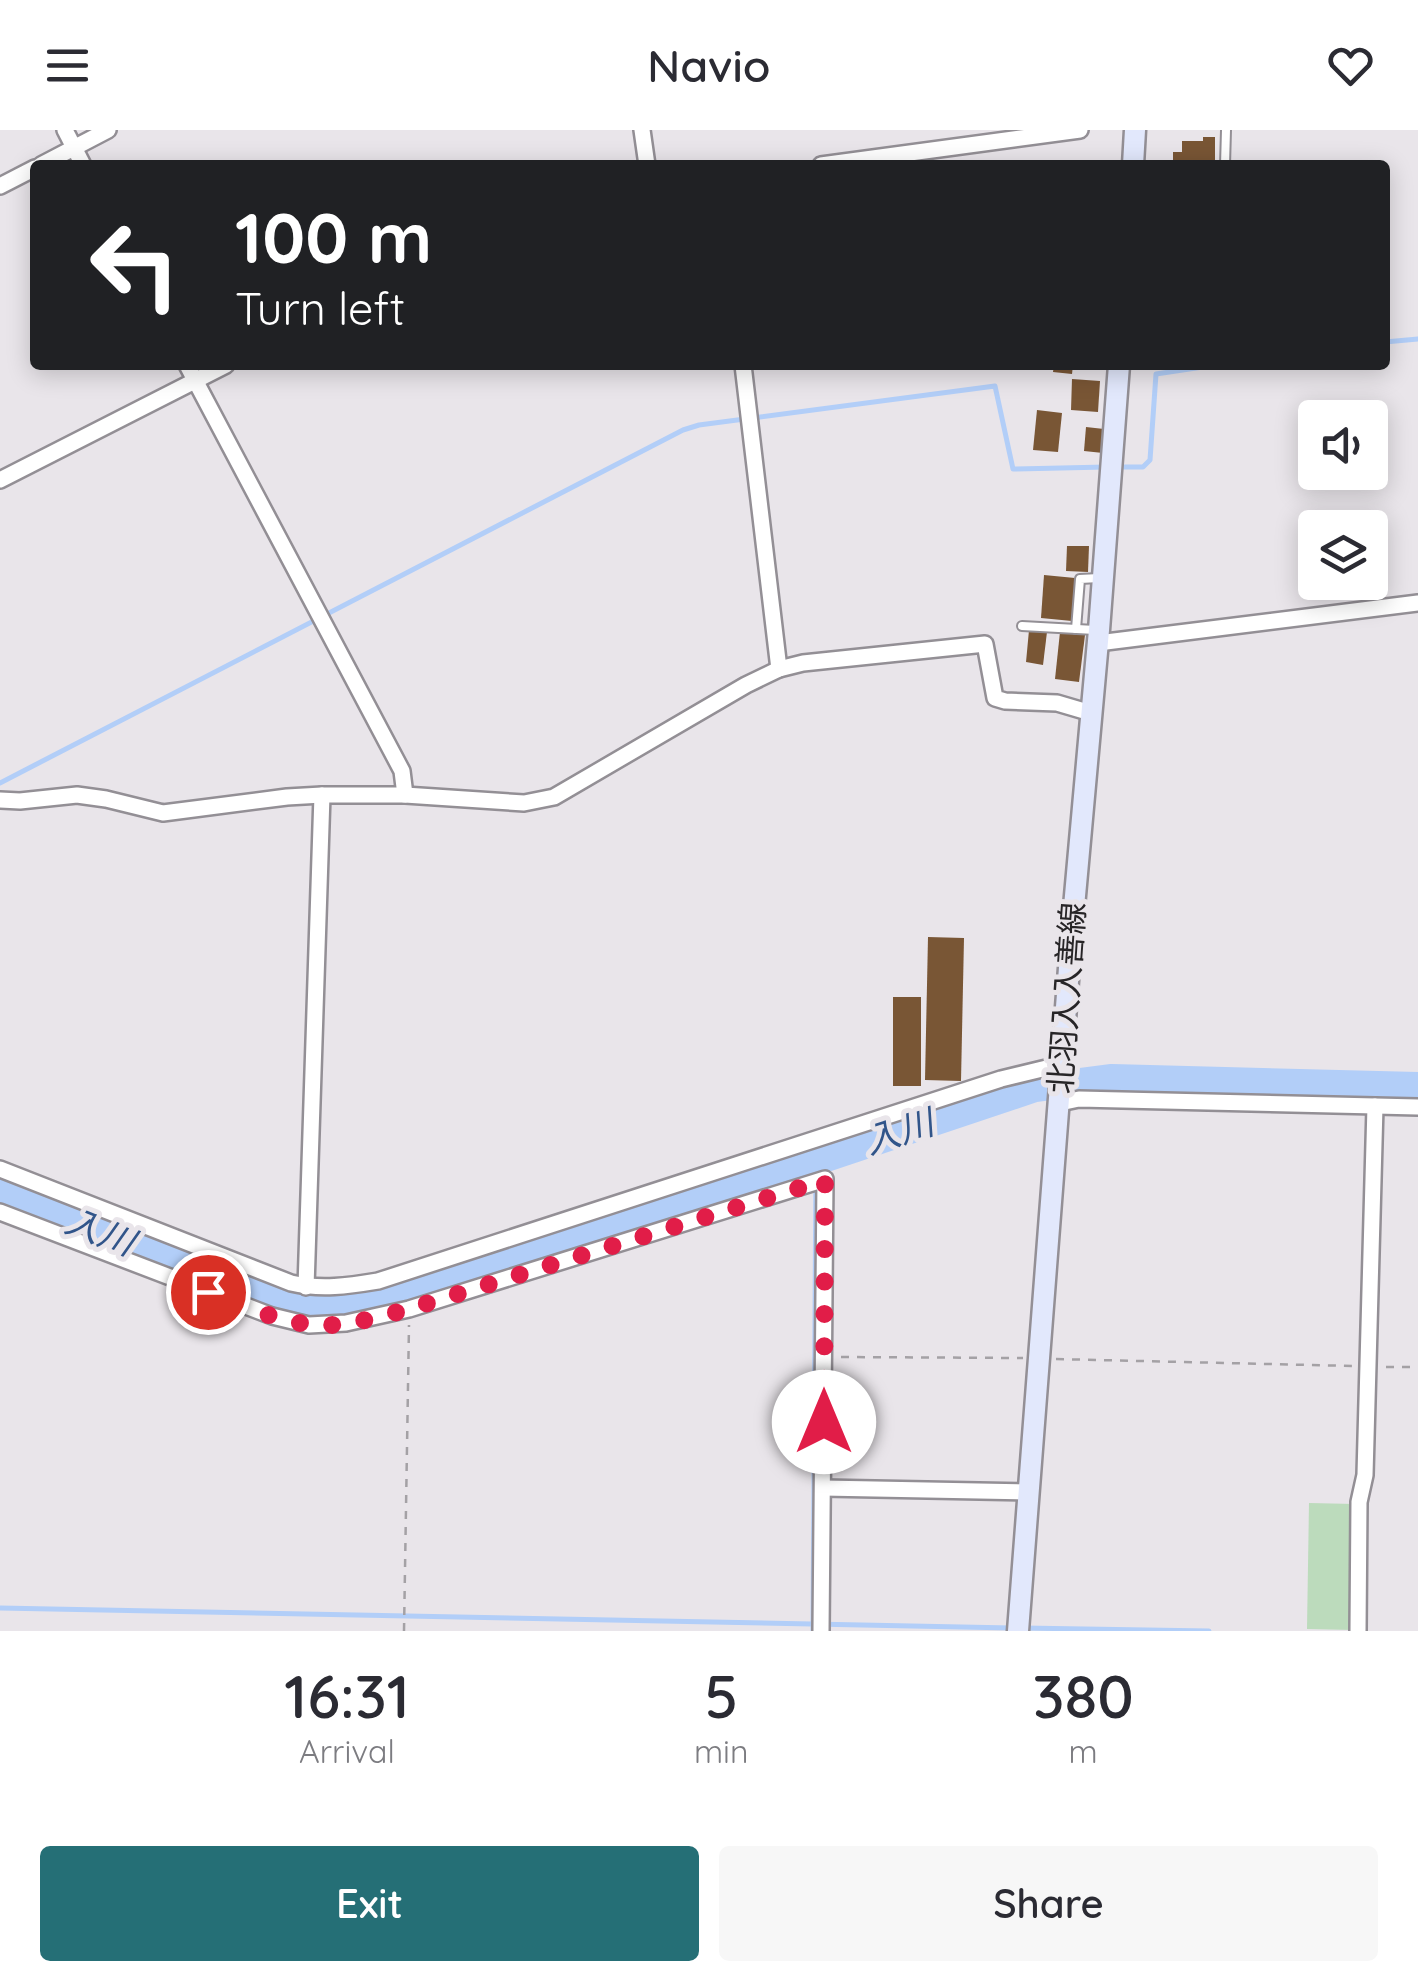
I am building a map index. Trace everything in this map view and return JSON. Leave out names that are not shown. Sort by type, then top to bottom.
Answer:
[{"type":"main road","points":[[1133,160],[1135,130]]},
{"type":"main road","name":"北羽入入善線","points":[[1018,1631],[1119,370]]},
{"type":"street","points":[[65,130],[80,160]]},
{"type":"street","points":[[50,160],[108,130]]},
{"type":"street","points":[[642,130],[646,160]]},
{"type":"street","points":[[857,160],[1080,130]]},
{"type":"street","points":[[0,186],[30,170]]},
{"type":"street","points":[[190,370],[402,772],[405,794]]},
{"type":"street","points":[[0,480],[216,370]]},
{"type":"street","points":[[743,370],[778,669]]},
{"type":"street","points":[[1098,636],[1418,603]]},
{"type":"street","points":[[0,800],[77,795],[163,813],[322,795],[405,794],[524,802],[554,797],[778,669],[985,644],[995,698],[1057,703],[1091,713]]},
{"type":"street","points":[[306,1287],[322,795]]},
{"type":"street","points":[[0,1169],[291,1283],[341,1288],[378,1280],[1001,1079],[1063,1067]]},
{"type":"street","points":[[1060,1100],[1418,1107]]},
{"type":"street","points":[[1358,1631],[1376,1106]]},
{"type":"street","points":[[0,1212],[272,1316],[309,1325],[346,1323],[409,1309],[825,1180],[821,1631]]},
{"type":"street","points":[[824,1488],[1030,1492]]},
{"type":"lane","points":[[1224,160],[1226,130]]},
{"type":"lane","points":[[1076,629],[1080,578],[1103,578]]},
{"type":"lane","points":[[1022,626],[1076,629],[1098,636]]},
{"type":"path","points":[[404,1631],[409,1309]]},
{"type":"path","points":[[824,1356],[1418,1367]]},
{"type":"green space","points":[[1309,1503],[1355,1504],[1354,1630],[1307,1629]]},
{"type":"building","points":[[1203,137],[1215,137],[1215,160],[1173,160],[1173,152],[1182,152],[1182,141],[1203,141]]},
{"type":"building","points":[[1072,379],[1100,381],[1098,412],[1071,410]]},
{"type":"building","points":[[1037,410],[1062,413],[1058,452],[1033,450]]},
{"type":"building","points":[[1086,427],[1104,429],[1103,453],[1084,451]]},
{"type":"building","points":[[1067,546],[1089,546],[1088,572],[1066,571]]},
{"type":"building","points":[[1044,575],[1075,578],[1072,621],[1041,618]]},
{"type":"building","points":[[1029,630],[1047,632],[1043,665],[1026,662]]},
{"type":"building","points":[[1060,632],[1085,635],[1079,682],[1055,679]]},
{"type":"building","points":[[928,937],[964,938],[961,1081],[925,1080]]},
{"type":"building","points":[[893,997],[921,997],[921,1086],[893,1086]]},
{"type":"waterway","points":[[1390,342],[1418,339]]},
{"type":"waterway","points":[[1117,467],[1143,467],[1150,460],[1156,374],[1183,370]]},
{"type":"waterway","points":[[0,783],[699,425],[995,386],[1013,469],[1106,467]]},
{"type":"waterway","name":"入川","points":[[0,1193],[278,1300],[332,1309],[377,1303],[1035,1088],[1112,1078],[1418,1086]]},
{"type":"waterway","points":[[813,1631],[816,1161]]},
{"type":"waterway","points":[[0,1608],[1012,1628]]},
{"type":"waterway","points":[[1023,1628],[1209,1631]]},
{"type":"route","points":[[208,1292],[309,1325],[346,1323],[409,1309],[825,1180],[824,1422]]}]
